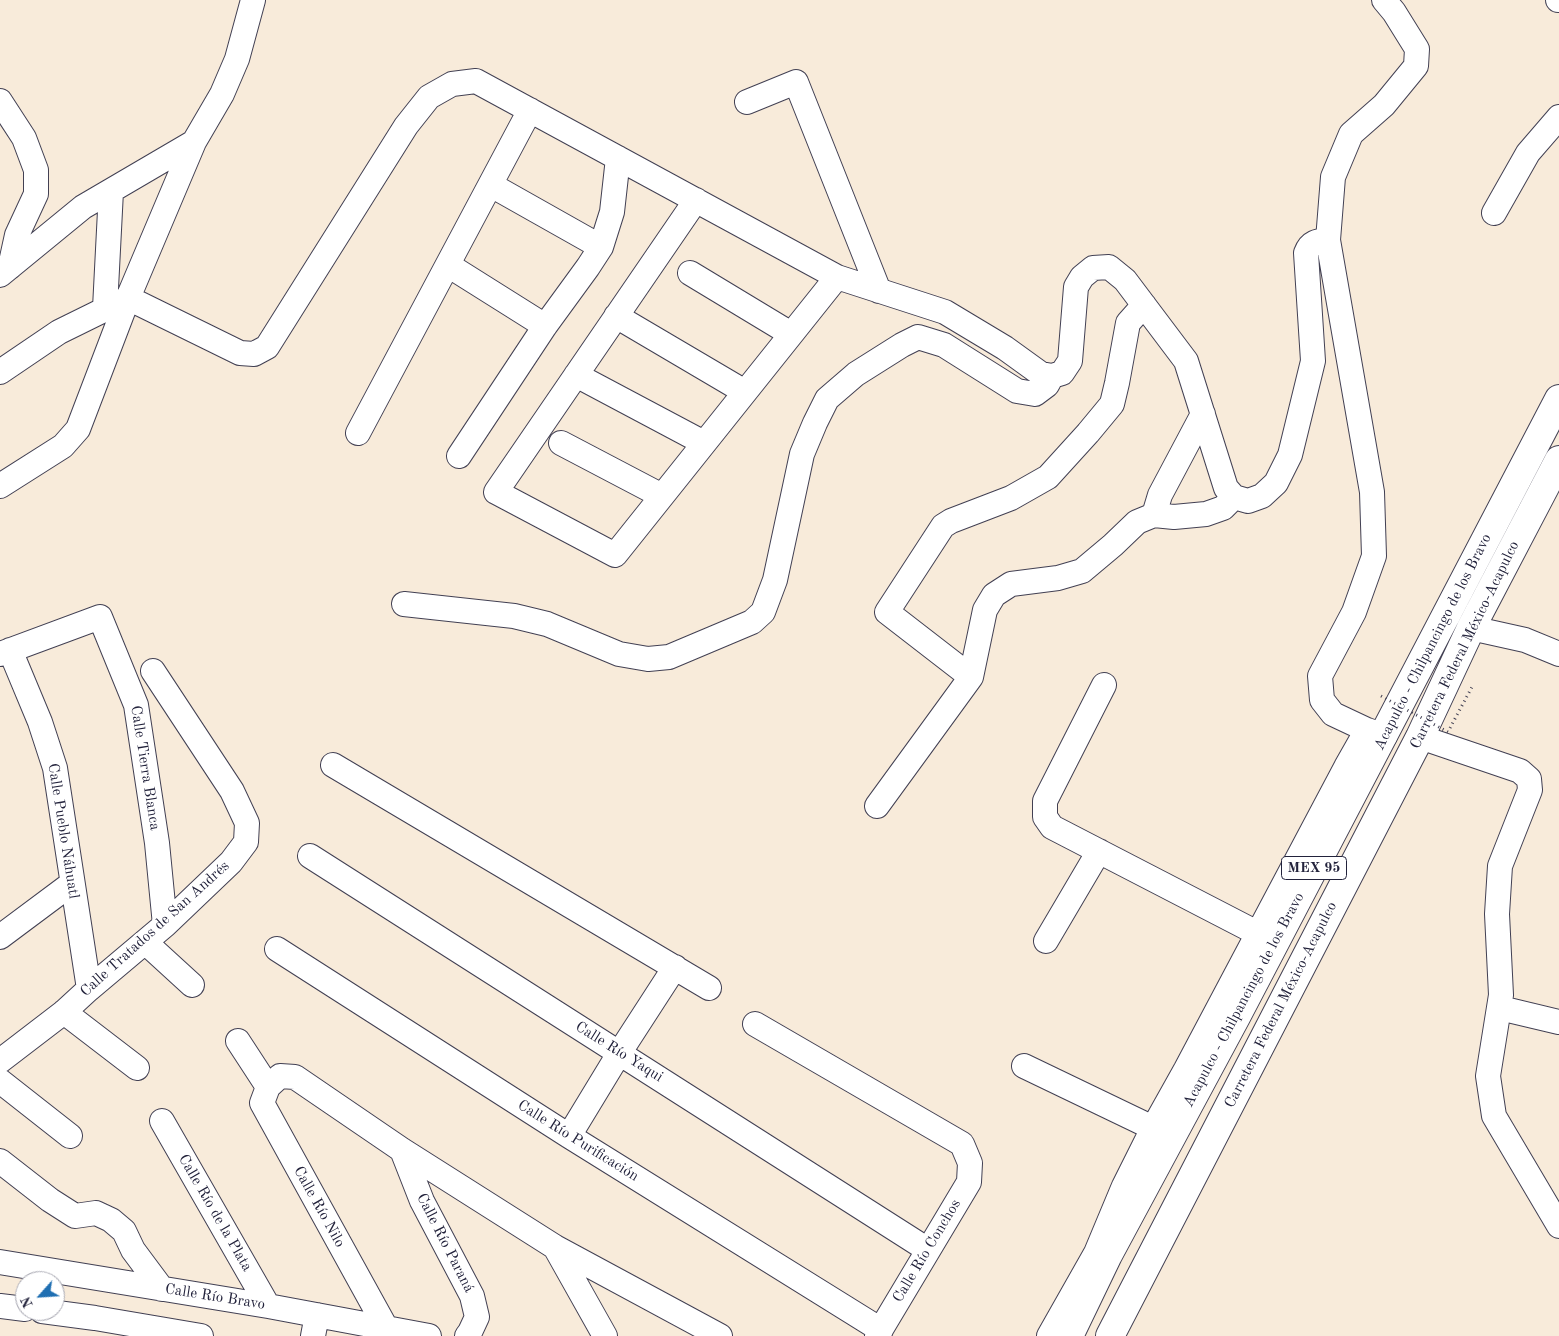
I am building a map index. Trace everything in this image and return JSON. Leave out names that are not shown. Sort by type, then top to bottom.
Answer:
[{"type":"main road","name":"Acapulco - Chilpancingo de los Bravo","points":[[1069,1336],[1108,1255],[1232,1026],[1376,733],[1559,399]]},
{"type":"main road","name":"Carretera Federal México-Acapulco","points":[[1110,1336],[1420,737],[1471,628],[1559,460]]},
{"type":"street","points":[[0,486],[63,446],[78,429],[128,298],[194,142],[222,94],[237,59],[253,0]]},
{"type":"street","points":[[1049,1336],[1096,1253],[1124,1186],[1153,1128],[1341,776],[1376,733],[1333,714],[1322,700],[1320,676],[1354,612],[1374,556],[1372,492],[1328,240],[1333,177],[1351,134],[1384,105],[1416,66],[1416,49],[1394,12],[1384,0]]},
{"type":"street","points":[[0,372],[59,332],[128,298],[240,352],[254,354],[266,347],[406,126],[429,97],[452,84],[476,81],[836,277],[945,312],[1005,348],[1041,374],[1052,376],[1062,373],[1070,361],[1076,286],[1082,276],[1093,268],[1108,267],[1125,280],[1186,361],[1226,488],[1234,497],[1248,501],[1262,496],[1276,483],[1290,455],[1313,361],[1306,253],[1308,247],[1315,241],[1328,240]]},
{"type":"street","points":[[747,102],[796,82],[880,291]]},
{"type":"street","points":[[0,101],[24,138],[36,170],[36,194],[17,235],[5,271]]},
{"type":"street","points":[[358,433],[530,110]]},
{"type":"street","points":[[1494,213],[1528,153],[1559,117]]},
{"type":"street","points":[[5,271],[83,207],[194,142]]},
{"type":"street","points":[[459,456],[545,326],[601,247],[612,212],[618,158]]},
{"type":"street","points":[[490,185],[601,247]]},
{"type":"street","points":[[105,308],[111,190]]},
{"type":"street","points":[[696,200],[496,492],[615,555],[836,277]]},
{"type":"street","points":[[448,264],[545,326]]},
{"type":"street","points":[[690,273],[791,334]]},
{"type":"street","points":[[971,677],[887,612],[943,526],[951,521],[1011,498],[1048,477],[1112,404],[1117,384],[1124,334],[1128,324],[1144,305]]},
{"type":"street","points":[[616,316],[745,392]]},
{"type":"street","points":[[404,604],[514,616],[547,624],[619,654],[648,659],[669,657],[752,622],[764,612],[774,580],[802,454],[827,399],[856,374],[918,337],[944,345],[1017,391],[1036,394],[1047,385],[1052,376]]},
{"type":"street","points":[[576,375],[704,443]]},
{"type":"street","points":[[1154,515],[1160,495],[1202,414]]},
{"type":"street","points":[[561,443],[662,496]]},
{"type":"street","points":[[877,806],[971,677],[985,610],[994,595],[1011,584],[1058,578],[1082,571],[1137,522],[1154,515],[1174,517],[1206,514],[1224,508],[1234,497]]},
{"type":"street","name":"Calle Tierra Blanca","points":[[5,652],[100,617],[136,705],[157,842],[165,924]]},
{"type":"street","points":[[1471,628],[1526,640],[1559,654]]},
{"type":"street","name":"Calle Pueblo Náhuatl","points":[[5,652],[40,722],[55,768],[71,884],[89,989]]},
{"type":"street","name":"Calle Tratados de San Andrés","points":[[0,1061],[64,1012],[145,942],[231,862],[246,842],[247,824],[232,791],[153,671]]},
{"type":"street","points":[[1104,686],[1045,801],[1045,817],[1052,827],[1257,933]]},
{"type":"street","points":[[1420,737],[1520,771],[1528,779],[1530,790],[1500,866],[1497,914],[1501,995],[1488,1076],[1494,1116],[1559,1226]]},
{"type":"street","points":[[333,765],[709,988]]},
{"type":"street","points":[[1046,941],[1099,851]]},
{"type":"street","name":"Calle Río Yaqui","points":[[310,856],[928,1250]]},
{"type":"street","points":[[0,937],[71,884]]},
{"type":"street","points":[[145,942],[192,985]]},
{"type":"street","name":"Calle Río Purificación","points":[[277,949],[879,1333]]},
{"type":"street","points":[[569,1136],[675,967]]},
{"type":"street","points":[[1500,1008],[1559,1022]]},
{"type":"street","points":[[64,1012],[137,1068]]},
{"type":"street","name":"Calle Río Conchos","points":[[755,1024],[962,1144],[970,1163],[969,1182],[879,1333]]},
{"type":"street","points":[[238,1041],[268,1087],[280,1076],[295,1077],[402,1150],[555,1247],[720,1336]]},
{"type":"street","points":[[1024,1066],[1153,1128]]},
{"type":"street","points":[[0,1081],[70,1136]]},
{"type":"street","name":"Calle Río Nilo","points":[[268,1087],[262,1102],[384,1326]]},
{"type":"street","name":"Calle Río de la Plata","points":[[162,1121],[268,1306]]},
{"type":"street","name":"Calle Río Paraná","points":[[402,1150],[422,1201],[472,1296],[477,1317],[467,1336]]},
{"type":"street","points":[[0,1161],[50,1200],[75,1216],[96,1213],[111,1220],[124,1231],[132,1250],[162,1289]]},
{"type":"street","points":[[555,1247],[605,1336]]},
{"type":"street","name":"Calle Río Bravo","points":[[0,1262],[268,1306],[315,1326],[384,1326],[429,1336]]},
{"type":"street","points":[[0,1306],[15,1308]]},
{"type":"street","points":[[65,1314],[202,1336]]},
{"type":"path","points":[[1381,696],[1448,732],[1473,685]]}]
